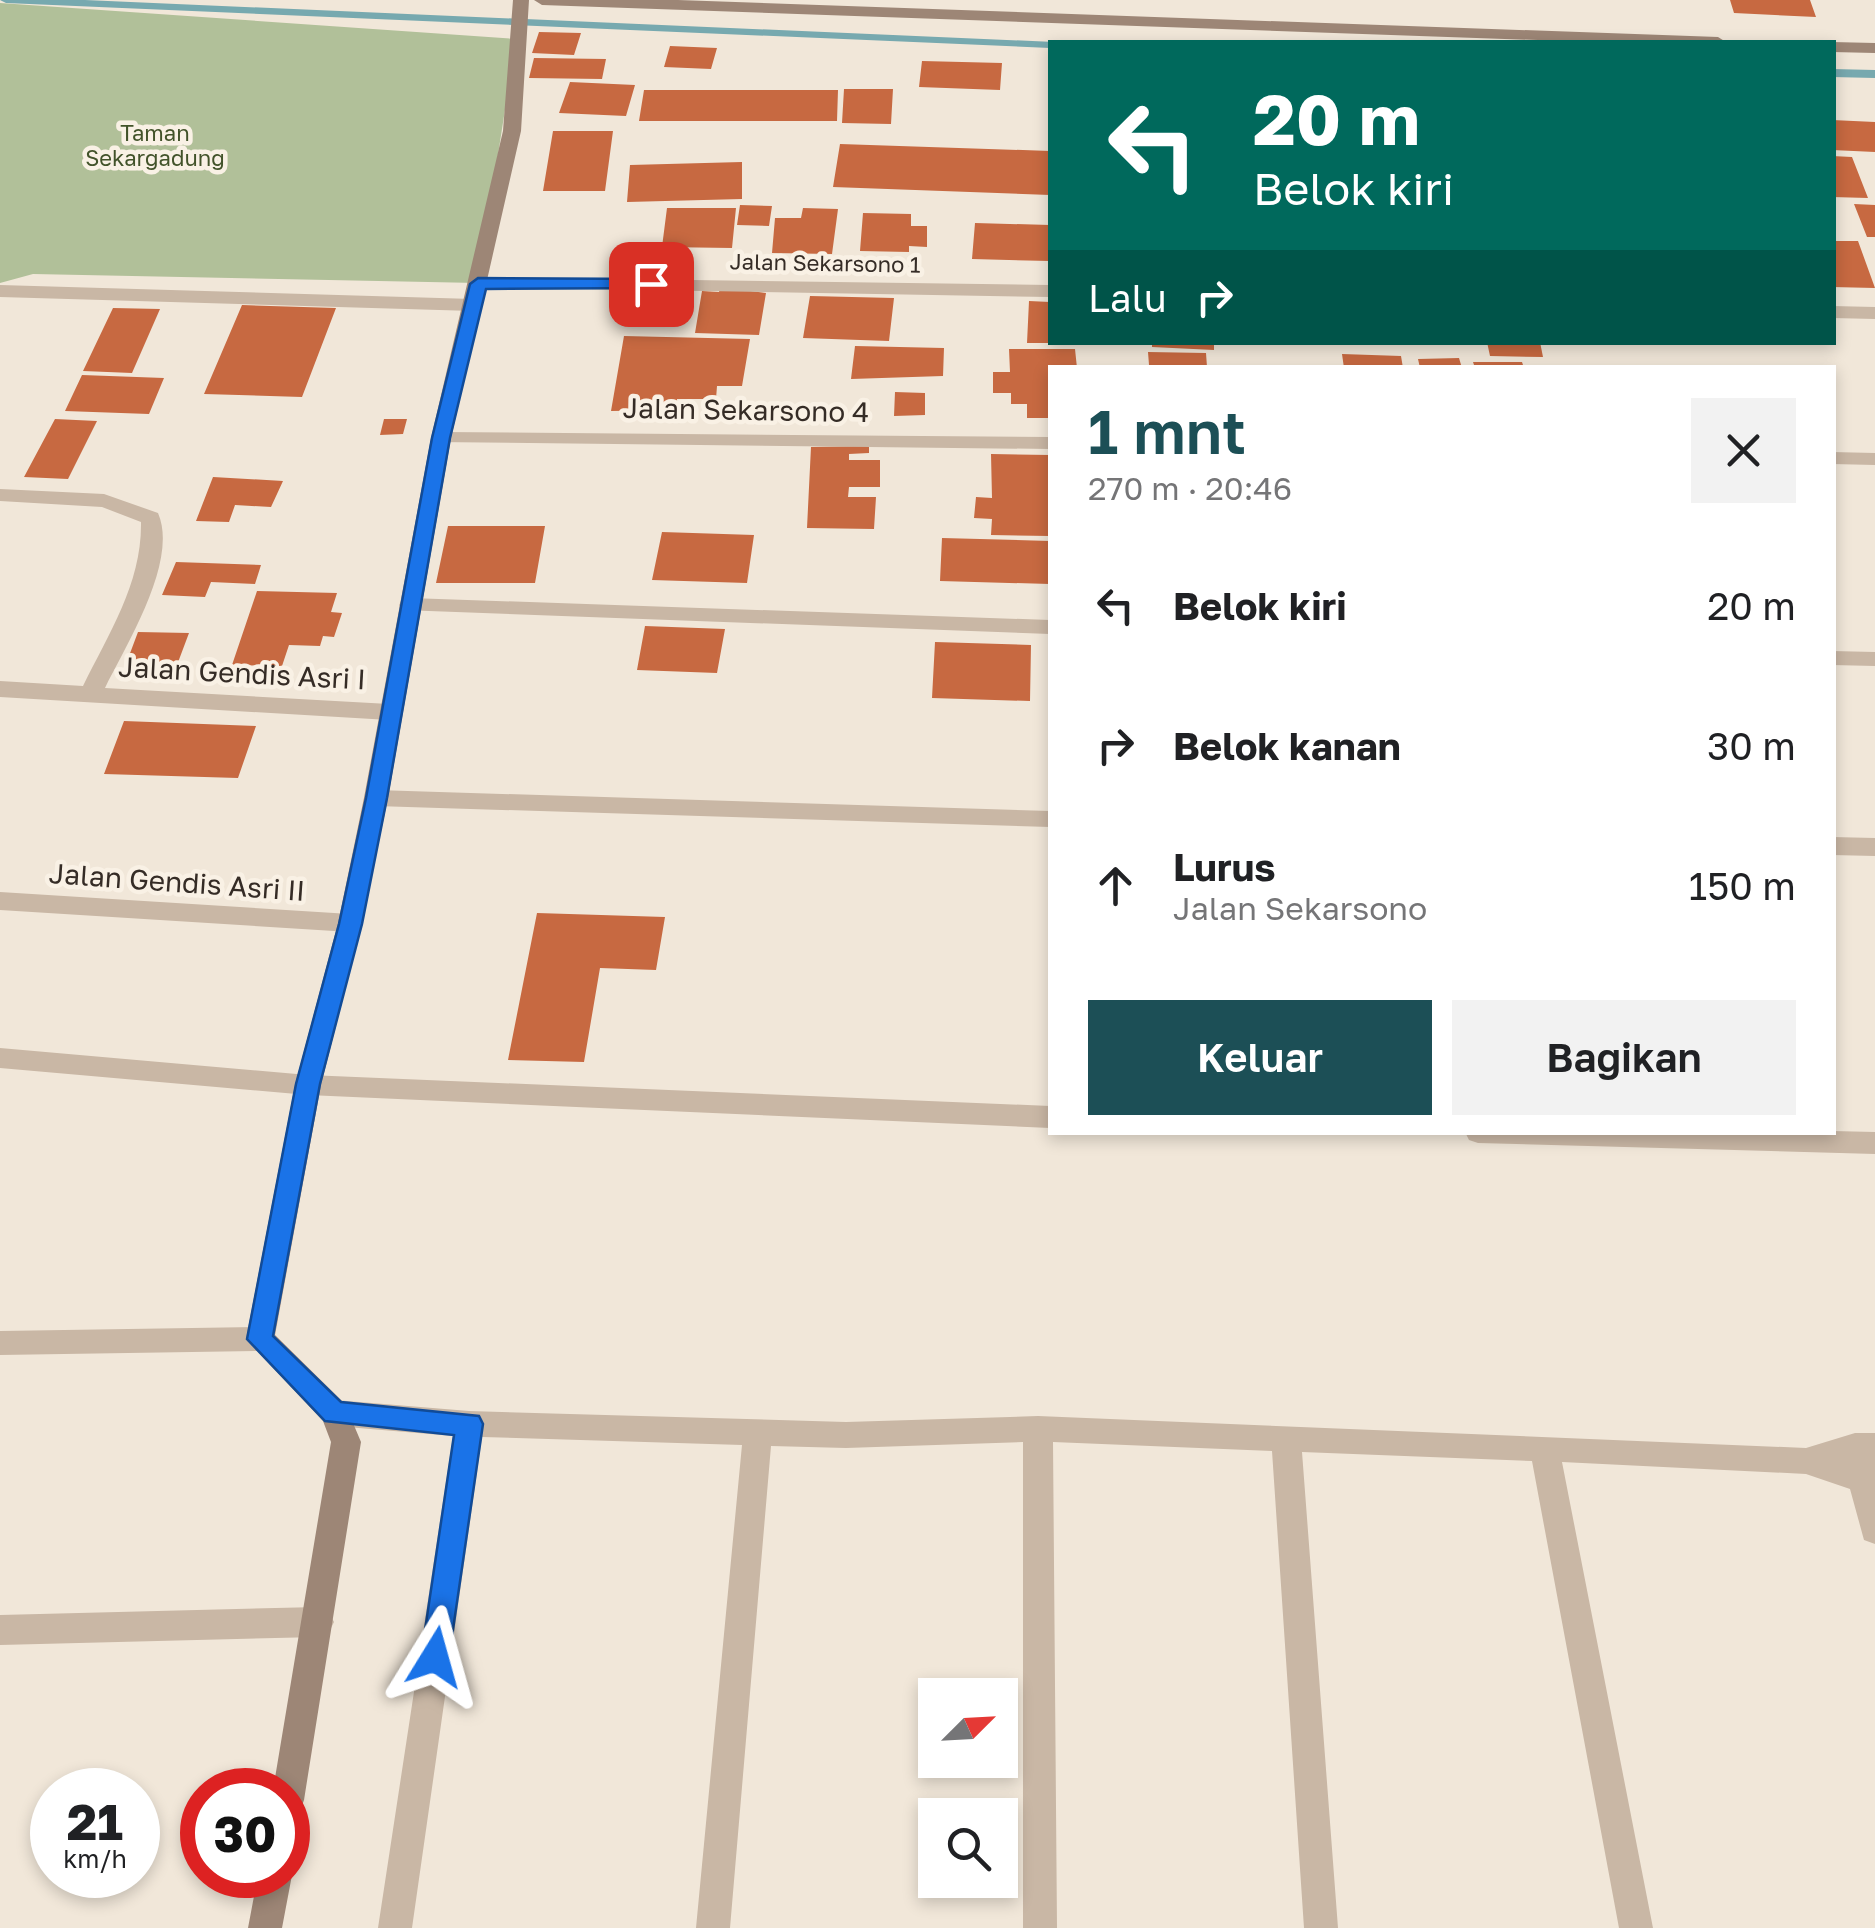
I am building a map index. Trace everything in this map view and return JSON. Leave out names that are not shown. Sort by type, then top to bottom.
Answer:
[{"type":"street","points":[[542,0],[1662,40]]},
{"type":"street","points":[[260,1339],[308,1084],[350,924],[376,798],[441,438],[512,132],[520,4]]},
{"type":"street","points":[[1836,47],[1875,48]]},
{"type":"street","name":"Jalan Sekarsono 1","points":[[478,284],[1048,292]]},
{"type":"street","points":[[0,291],[473,305]]},
{"type":"street","points":[[1836,312],[1875,313]]},
{"type":"street","name":"Jalan Sekarsono 4","points":[[441,438],[1048,443]]},
{"type":"street","points":[[1836,458],[1875,459]]},
{"type":"street","name":"Jalan Gendis Asri I","points":[[0,495],[104,501],[151,518],[154,540],[149,566],[90,694]]},
{"type":"street","points":[[410,605],[1048,627]]},
{"type":"street","points":[[1836,658],[1875,659]]},
{"type":"street","name":"Jalan Gendis Asri I","points":[[0,689],[389,712]]},
{"type":"street","points":[[376,798],[1048,820]]},
{"type":"street","points":[[1836,846],[1875,847]]},
{"type":"street","name":"Jalan Gendis Asri II","points":[[0,901],[350,924]]},
{"type":"street","points":[[0,1058],[308,1084],[1048,1117]]},
{"type":"street","points":[[1597,1135],[1875,1142]]},
{"type":"street","points":[[0,1343],[260,1339],[335,1413],[346,1442],[293,1768]]},
{"type":"street","points":[[335,1413],[469,1424],[758,1432],[1038,1429],[1806,1460],[1865,1446],[1875,1530]]},
{"type":"street","points":[[395,1928],[469,1424]]},
{"type":"street","points":[[1038,1429],[1040,1928]]},
{"type":"street","points":[[713,1928],[758,1432]]},
{"type":"street","points":[[1286,1440],[1321,1928]]},
{"type":"street","points":[[1545,1452],[1636,1928]]},
{"type":"street","points":[[1806,1460],[1870,1484]]},
{"type":"street","points":[[0,1630],[318,1622]]},
{"type":"street","points":[[266,1928],[271,1898]]},
{"type":"green space","name":"Taman Sekargadung","points":[[0,3],[516,39],[478,283],[33,274],[0,283]]},
{"type":"building","points":[[1730,0],[1810,0],[1816,17],[1734,13]]},
{"type":"building","points":[[539,32],[581,33],[574,55],[532,53]]},
{"type":"building","points":[[670,46],[717,48],[711,69],[664,67]]},
{"type":"building","points":[[534,58],[606,59],[602,79],[529,78]]},
{"type":"building","points":[[922,61],[1002,63],[1000,90],[919,87]]},
{"type":"building","points":[[570,82],[635,85],[626,116],[559,113]]},
{"type":"building","points":[[844,89],[893,89],[891,124],[842,123]]},
{"type":"building","points":[[644,90],[838,90],[837,121],[639,121]]},
{"type":"building","points":[[1836,120],[1875,122],[1875,152],[1836,150]]},
{"type":"building","points":[[553,131],[613,131],[605,191],[543,191]]},
{"type":"building","points":[[840,144],[1048,151],[1048,195],[833,187]]},
{"type":"building","points":[[1836,156],[1852,157],[1868,198],[1836,197]]},
{"type":"building","points":[[742,162],[742,199],[627,202],[630,165]]},
{"type":"building","points":[[1854,204],[1875,205],[1875,237],[1867,237]]},
{"type":"building","points":[[740,205],[772,206],[769,226],[737,225]]},
{"type":"building","points":[[667,208],[736,208],[732,248],[662,247]]},
{"type":"building","points":[[803,208],[838,209],[832,254],[772,253],[775,218],[801,218]]},
{"type":"building","points":[[863,213],[911,214],[911,226],[927,226],[927,247],[909,246],[909,252],[860,251]]},
{"type":"building","points":[[975,223],[1048,225],[1048,261],[972,259]]},
{"type":"building","points":[[1836,241],[1858,241],[1875,288],[1836,287]]},
{"type":"building","points":[[720,287],[766,293],[759,335],[695,333],[702,291],[719,292]]},
{"type":"building","points":[[810,296],[894,298],[889,341],[803,338]]},
{"type":"building","points":[[1029,301],[1048,302],[1048,343],[1027,343]]},
{"type":"building","points":[[242,305],[336,308],[302,397],[204,394]]},
{"type":"building","points":[[113,308],[160,309],[132,373],[83,371]]},
{"type":"building","points":[[624,336],[750,339],[742,386],[717,386],[716,399],[677,399],[676,410],[611,411]]},
{"type":"building","points":[[1214,345],[1214,350],[1152,347]]},
{"type":"building","points":[[1488,345],[1541,345],[1543,357],[1490,356]]},
{"type":"building","points":[[855,346],[944,348],[943,376],[851,379]]},
{"type":"building","points":[[1009,349],[1075,349],[1077,365],[1048,365],[1048,418],[1027,418],[1027,404],[1011,404],[1011,393],[993,393],[993,372],[1010,372]]},
{"type":"building","points":[[1148,352],[1206,353],[1207,365],[1149,365]]},
{"type":"building","points":[[1342,354],[1401,356],[1402,365],[1344,365]]},
{"type":"building","points":[[1459,358],[1461,365],[1419,365],[1418,359]]},
{"type":"building","points":[[1473,362],[1523,365],[1474,365]]},
{"type":"building","points":[[82,375],[164,378],[149,414],[65,411]]},
{"type":"building","points":[[895,392],[925,393],[925,415],[894,416]]},
{"type":"building","points":[[55,419],[97,421],[68,479],[24,477]]},
{"type":"building","points":[[384,419],[407,419],[403,434],[380,435]]},
{"type":"building","points":[[869,446],[869,453],[849,454],[849,460],[880,460],[880,487],[849,487],[848,497],[876,497],[874,529],[807,528],[811,447]]},
{"type":"building","points":[[991,454],[1048,455],[1048,536],[991,535],[992,519],[974,518],[976,497],[992,498]]},
{"type":"building","points":[[213,477],[283,481],[271,507],[235,505],[229,522],[196,521]]},
{"type":"building","points":[[448,526],[545,526],[535,583],[436,583]]},
{"type":"building","points":[[662,532],[754,535],[747,583],[652,580]]},
{"type":"building","points":[[942,538],[1048,541],[1048,584],[940,581]]},
{"type":"building","points":[[176,562],[261,565],[255,584],[211,582],[205,597],[162,595]]},
{"type":"building","points":[[257,591],[337,593],[331,612],[342,613],[334,637],[323,636],[320,646],[289,645],[282,666],[232,665]]},
{"type":"building","points":[[645,626],[725,629],[717,673],[637,670]]},
{"type":"building","points":[[138,632],[189,633],[177,665],[126,664]]},
{"type":"building","points":[[935,642],[1031,645],[1030,701],[932,698]]},
{"type":"building","points":[[124,721],[256,726],[238,778],[104,774]]},
{"type":"building","points":[[537,913],[665,917],[656,970],[600,968],[584,1062],[508,1060]]},
{"type":"waterway","points":[[6,0],[1048,45]]},
{"type":"waterway","points":[[1836,73],[1875,74]]},
{"type":"route","points":[[435,1657],[469,1424],[335,1413],[260,1339],[308,1084],[350,924],[376,798],[441,438],[478,284],[651,284]]}]
